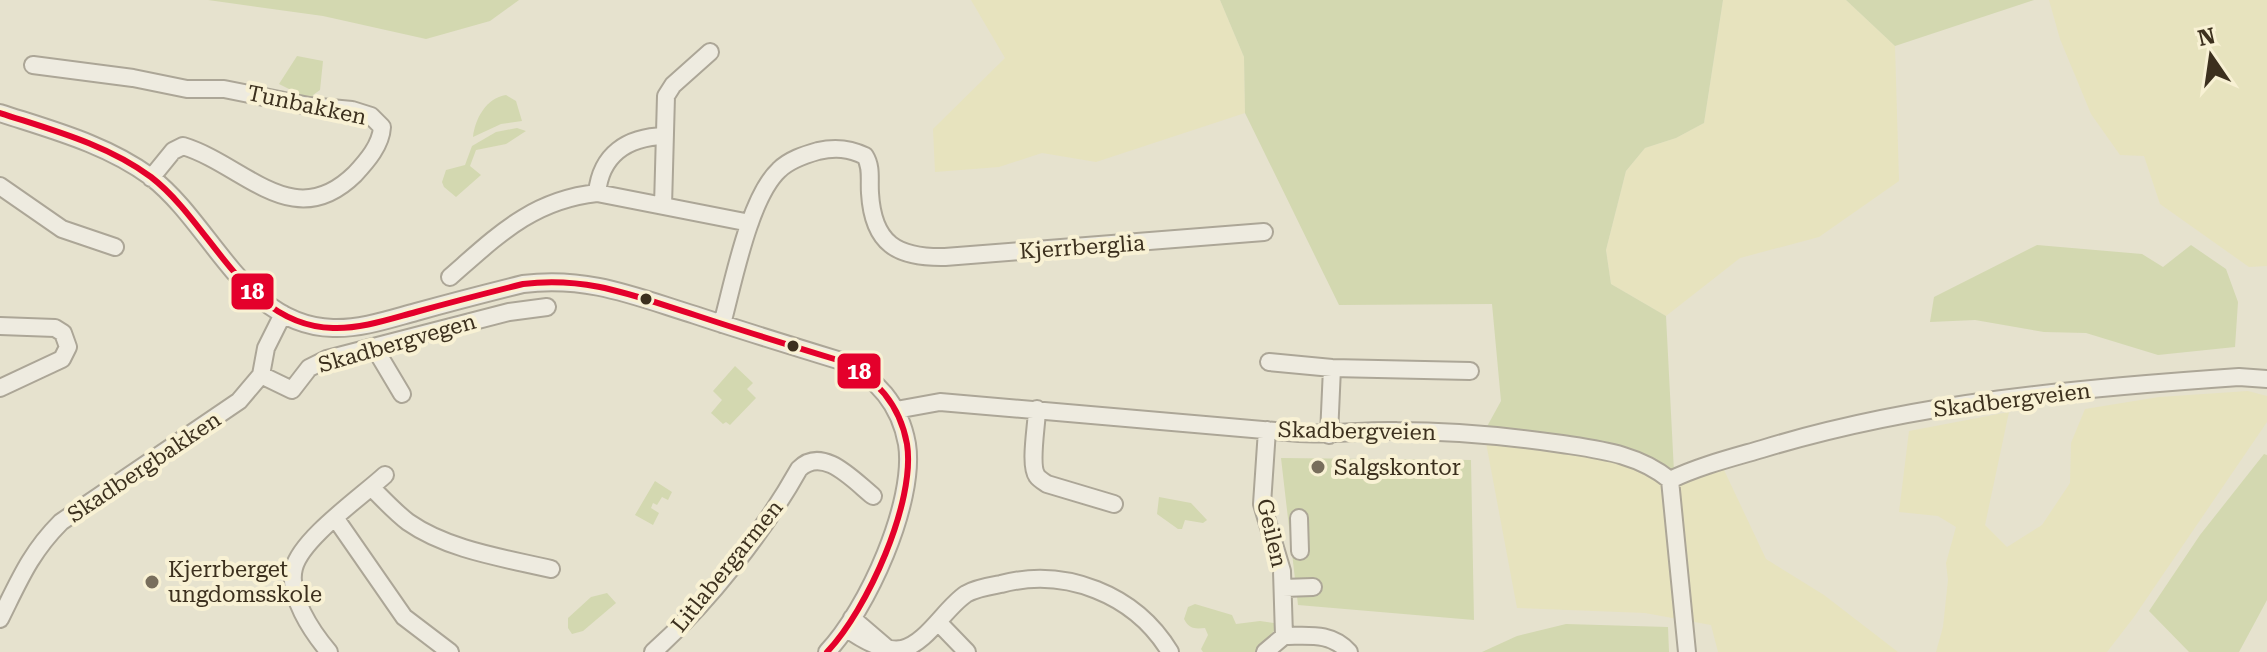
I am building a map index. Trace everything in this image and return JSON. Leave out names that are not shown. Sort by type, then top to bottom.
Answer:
[{"type":"street","points":[[663,206],[667,92],[710,52]]},
{"type":"street","name":"Tunbakken","points":[[33,65],[133,78],[187,89],[224,89],[309,106],[352,110],[371,116],[382,127],[377,146],[359,169],[336,190],[304,201],[262,187],[203,153],[183,146],[176,149],[151,178]]},
{"type":"street","points":[[0,113],[103,149],[151,178],[190,215],[240,280],[265,303],[316,327],[359,327],[510,287],[549,281],[606,286],[854,367],[879,385],[898,416],[907,445],[907,467],[902,502],[881,564],[849,623],[827,652]]},
{"type":"street","points":[[597,193],[602,168],[622,148],[634,140],[665,136]]},
{"type":"street","name":"Kjerrberglia","points":[[750,223],[761,195],[779,170],[812,153],[849,149],[865,156],[868,161],[875,220],[883,237],[911,256],[945,257],[1264,232]]},
{"type":"street","points":[[0,186],[62,229],[115,247]]},
{"type":"street","points":[[450,277],[522,217],[556,202],[597,193],[750,223],[722,324]]},
{"type":"street","name":"Skadbergvegen","points":[[261,375],[292,390],[302,374],[316,363],[509,312],[547,307]]},
{"type":"street","name":"Skadbergbakken","points":[[0,619],[27,562],[40,543],[61,522],[221,415],[245,395],[261,375],[266,348],[283,314]]},
{"type":"street","points":[[0,326],[55,328],[63,333],[68,347],[62,359],[0,388]]},
{"type":"street","points":[[374,347],[402,394]]},
{"type":"street","points":[[1269,362],[1332,368],[1470,371]]},
{"type":"street","points":[[1329,435],[1332,368]]},
{"type":"street","name":"Skadbergveien","points":[[898,416],[940,402],[1329,435],[1393,431],[1512,436],[1618,452],[1647,464],[1670,480],[1695,469],[1796,438],[1892,417],[2077,391],[2239,377],[2267,379]]},
{"type":"street","points":[[1037,409],[1033,460],[1038,478],[1047,484],[1114,504]]},
{"type":"street","name":"Geilen","points":[[1267,430],[1262,504],[1279,557],[1284,636]]},
{"type":"street","name":"Litlabergarmen","points":[[653,652],[677,631],[761,531],[806,462],[814,460],[830,464],[873,496]]},
{"type":"street","points":[[329,652],[306,618],[293,575],[301,551],[385,475]]},
{"type":"street","points":[[1670,480],[1687,652]]},
{"type":"street","points":[[371,487],[407,521],[425,532],[463,546],[551,569]]},
{"type":"street","name":"Geilen","points":[[1299,518],[1300,551]]},
{"type":"street","points":[[336,519],[404,617],[450,652]]},
{"type":"street","points":[[849,623],[888,649],[903,649],[938,622],[952,604],[970,591],[1039,577],[1086,585],[1129,608],[1154,629],[1170,652]]},
{"type":"street","name":"Geilen","points":[[1283,588],[1313,587]]},
{"type":"street","points":[[938,622],[967,652]]},
{"type":"street","points":[[1265,652],[1284,636],[1327,636],[1349,652]]},
{"type":"shaded area","points":[[971,0],[1220,0],[1244,57],[1245,113],[1096,162],[1042,153],[999,167],[935,172],[933,129],[1005,58]]},
{"type":"shaded area","points":[[1723,0],[1846,0],[1895,46],[1899,181],[1819,237],[1740,258],[1666,316],[1611,284],[1606,250],[1626,171],[1645,148],[1676,138],[1704,123]]},
{"type":"shaded area","points":[[2049,0],[2267,0],[2267,266],[2249,267],[2160,204],[2144,156],[2120,155],[2091,114],[2060,39]]},
{"type":"shaded area","points":[[2248,391],[2267,396],[2267,422],[2107,652],[1936,652],[1943,627],[1948,580],[1946,563],[1956,527],[1938,516],[1899,512],[1909,431],[2009,412],[1985,525],[2007,547],[2042,525],[2070,483],[2071,443],[2085,409],[2159,397]]},
{"type":"shaded area","points":[[1484,432],[1674,472],[1724,470],[1766,559],[1824,595],[1898,652],[1718,652],[1711,625],[1645,613],[1517,608]]},
{"type":"green space","points":[[208,0],[519,0],[490,21],[426,39],[323,16]]},
{"type":"green space","points":[[1220,0],[1723,0],[1704,123],[1676,138],[1645,148],[1626,171],[1606,250],[1611,284],[1666,316],[1674,472],[1484,432],[1501,401],[1492,304],[1339,305],[1245,113],[1244,57]]},
{"type":"green space","points":[[1846,0],[2034,0],[1895,46]]},
{"type":"green space","points":[[297,56],[323,61],[320,90],[313,95],[312,101],[305,101],[303,96],[279,84]]},
{"type":"green space","points":[[506,95],[516,101],[522,121],[501,124],[473,137],[483,110],[493,100]]},
{"type":"green space","points":[[517,128],[526,131],[506,144],[476,150],[470,166],[481,175],[456,197],[444,187],[442,182],[446,170],[465,165],[472,146],[496,132]]},
{"type":"green space","points":[[2037,245],[2142,254],[2163,267],[2191,245],[2226,269],[2238,302],[2235,347],[2158,355],[2086,333],[2044,332],[1975,320],[1930,322],[1934,297]]},
{"type":"green space","points":[[735,366],[753,383],[747,389],[756,398],[730,425],[726,422],[723,424],[711,413],[722,400],[713,391]]},
{"type":"green space","points":[[2264,454],[2267,455],[2267,600],[2239,652],[2189,652],[2149,611],[2200,535]]},
{"type":"green space","points":[[1281,458],[1471,460],[1474,620],[1298,605]]},
{"type":"green space","points":[[655,481],[672,492],[668,500],[662,497],[657,505],[653,503],[651,508],[659,513],[653,525],[635,515]]},
{"type":"green space","points":[[1159,497],[1191,503],[1207,520],[1203,523],[1185,520],[1182,529],[1178,529],[1157,514]]},
{"type":"green space","points":[[607,593],[616,603],[583,631],[572,634],[568,628],[568,618],[591,597]]},
{"type":"green space","points":[[1195,604],[1232,615],[1236,624],[1274,623],[1274,631],[1256,652],[1203,652],[1201,649],[1208,635],[1205,628],[1193,628],[1184,619],[1188,607]]},
{"type":"green space","points":[[1566,624],[1668,627],[1669,652],[1482,652],[1517,636]]},
{"type":"transit line","name":"18","points":[[0,113],[59,132],[134,165],[173,197],[253,292],[276,310],[302,323],[333,328],[354,327],[523,284],[569,283],[631,295],[841,361],[865,375],[884,394],[899,417],[907,444],[908,468],[904,495],[885,554],[858,610],[827,652]]},
{"type":"place","name":"Salgskontor","points":[[1318,467]]},
{"type":"place","name":"Kjerrberget ungdomsskole","points":[[152,582]]}]
